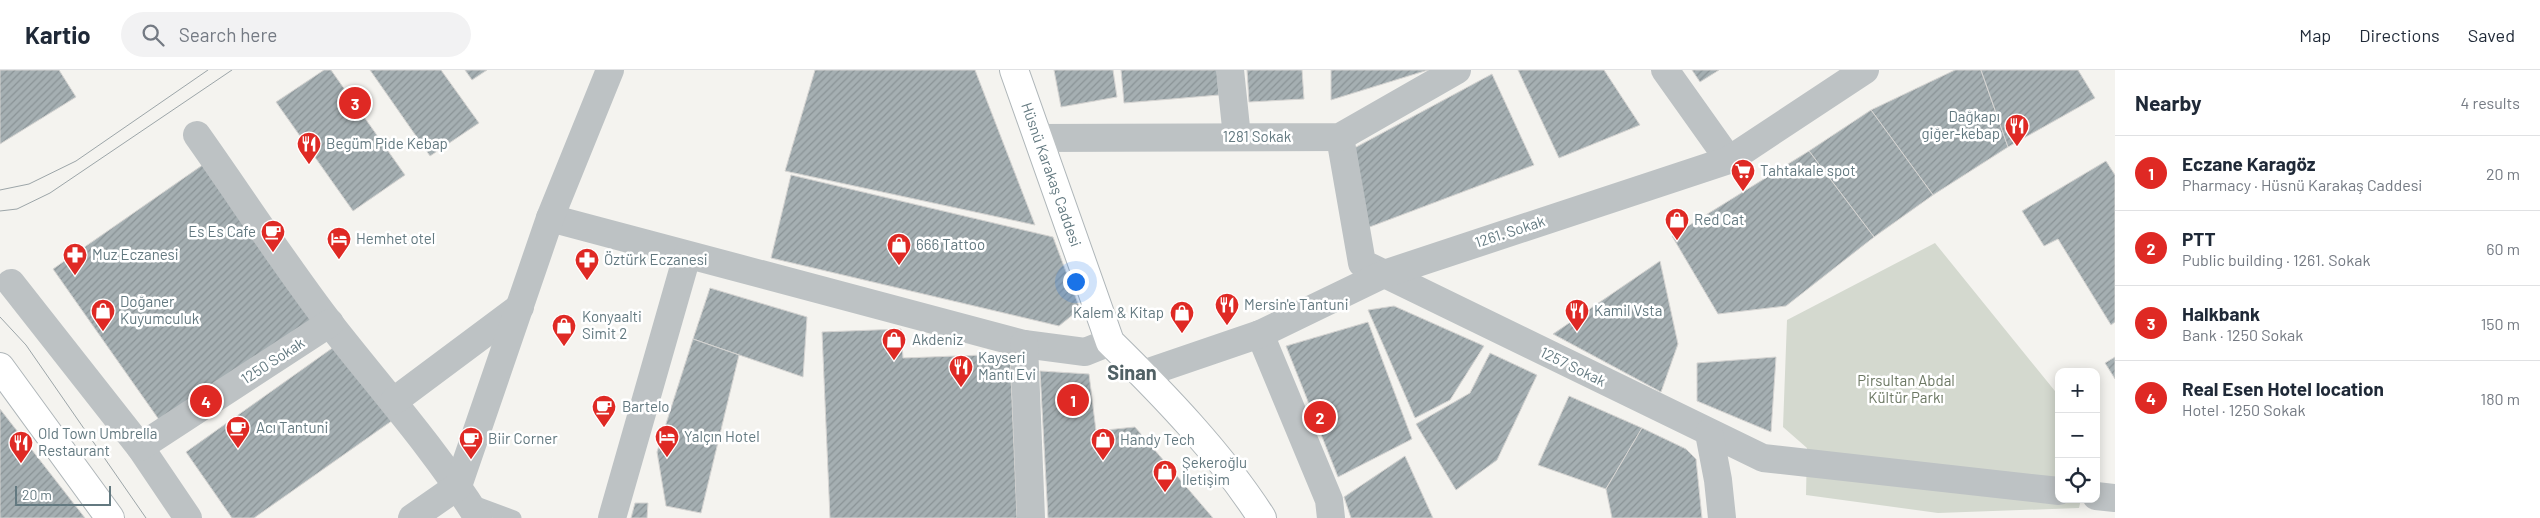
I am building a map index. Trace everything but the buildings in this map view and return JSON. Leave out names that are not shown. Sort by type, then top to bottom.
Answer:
[{"type":"street","points":[[468,502],[520,307],[550,218],[610,70]]},
{"type":"street","name":"Hüsnü Karakaş Caddesi","points":[[1014,70],[1110,342],[1143,374],[1240,484],[1262,518]]},
{"type":"street","points":[[1230,70],[1237,137]]},
{"type":"street","name":"1281 Sokak","points":[[1039,138],[1340,137],[1457,70]]},
{"type":"street","points":[[1665,70],[1729,160]]},
{"type":"street","name":"1261. Sokak","points":[[1143,374],[1260,334],[1384,274],[1729,160],[1865,70]]},
{"type":"street","points":[[197,135],[330,324],[394,401],[468,502]]},
{"type":"street","name":"1257 Sokak","points":[[1340,137],[1362,263],[1384,274],[1763,458],[2055,491]]},
{"type":"street","points":[[550,218],[687,256],[1024,344],[1085,352],[1110,342]]},
{"type":"street","points":[[612,518],[687,256]]},
{"type":"street","points":[[11,283],[140,447],[188,518]]},
{"type":"street","points":[[394,401],[520,307]]},
{"type":"street","name":"1250 Sokak","points":[[140,447],[330,324]]},
{"type":"street","points":[[1260,334],[1330,500],[1331,518]]},
{"type":"street","points":[[1024,344],[1031,518]]},
{"type":"street","points":[[0,367],[110,518]]},
{"type":"street","points":[[1709,433],[1718,480],[1722,518]]},
{"type":"street","points":[[2100,496],[2115,498]]},
{"type":"street","points":[[412,518],[468,502]]},
{"type":"lane","points":[[468,502],[514,518]]},
{"type":"green space","name":"Pirsultan Abdal Kültür Parkı","points":[[1935,243],[2055,391],[2055,503],[2080,503],[2079,508],[1938,513],[1806,495],[1807,448],[1783,427],[1787,320]]},
{"type":"tram line","points":[[0,190],[29,184],[76,161],[208,70]]},
{"type":"tram line","points":[[0,211],[17,209],[50,193],[232,70]]},
{"type":"tram line","points":[[0,317],[26,345],[146,518]]},
{"type":"place","name":"Halkbank","points":[[355,103]]},
{"type":"place","name":"Dağkapı giğer-kebap","points":[[2017,147]]},
{"type":"place","name":"Begüm Pide Kebap","points":[[309,165]]},
{"type":"place","name":"Tahtakale spot","points":[[1743,192]]},
{"type":"place","name":"Red Cat","points":[[1677,241]]},
{"type":"place","name":"Es Es Cafe","points":[[273,253]]},
{"type":"place","name":"Hemhet otel","points":[[339,260]]},
{"type":"place","name":"666 Tattoo","points":[[899,266]]},
{"type":"place","name":"Muz Eczanesi","points":[[75,276]]},
{"type":"place","name":"Öztürk Eczanesi","points":[[587,281]]},
{"type":"place","name":"Mersin'e Tantuni","points":[[1227,326]]},
{"type":"place","name":"Doğaner Kuyumculuk","points":[[103,332]]},
{"type":"place","name":"Kamil Vsta","points":[[1577,332]]},
{"type":"place","name":"Kalem & Kitap","points":[[1182,334]]},
{"type":"place","name":"Konyaalti Simit 2","points":[[564,347]]},
{"type":"place","name":"Akdeniz","points":[[894,361]]},
{"type":"place","name":"Kayseri Mantı Evi","points":[[961,388]]},
{"type":"place","name":"Eczane Karagöz","points":[[1073,400]]},
{"type":"place","name":"Real Esen Hotel location","points":[[206,401]]},
{"type":"place","name":"PTT","points":[[1320,417]]},
{"type":"place","name":"Bartelo","points":[[604,428]]},
{"type":"place","name":"Acı Tantuni","points":[[238,449]]},
{"type":"place","name":"Yalçın Hotel","points":[[667,458]]},
{"type":"place","name":"Biir Corner","points":[[471,460]]},
{"type":"place","name":"Handy Tech","points":[[1103,461]]},
{"type":"place","name":"Old Town Umbrella Restaurant","points":[[21,464]]},
{"type":"place","name":"Şekeroğlu İletişim","points":[[1165,493]]},
{"type":"district","name":"Sinan","points":[[1132,373]]}]
